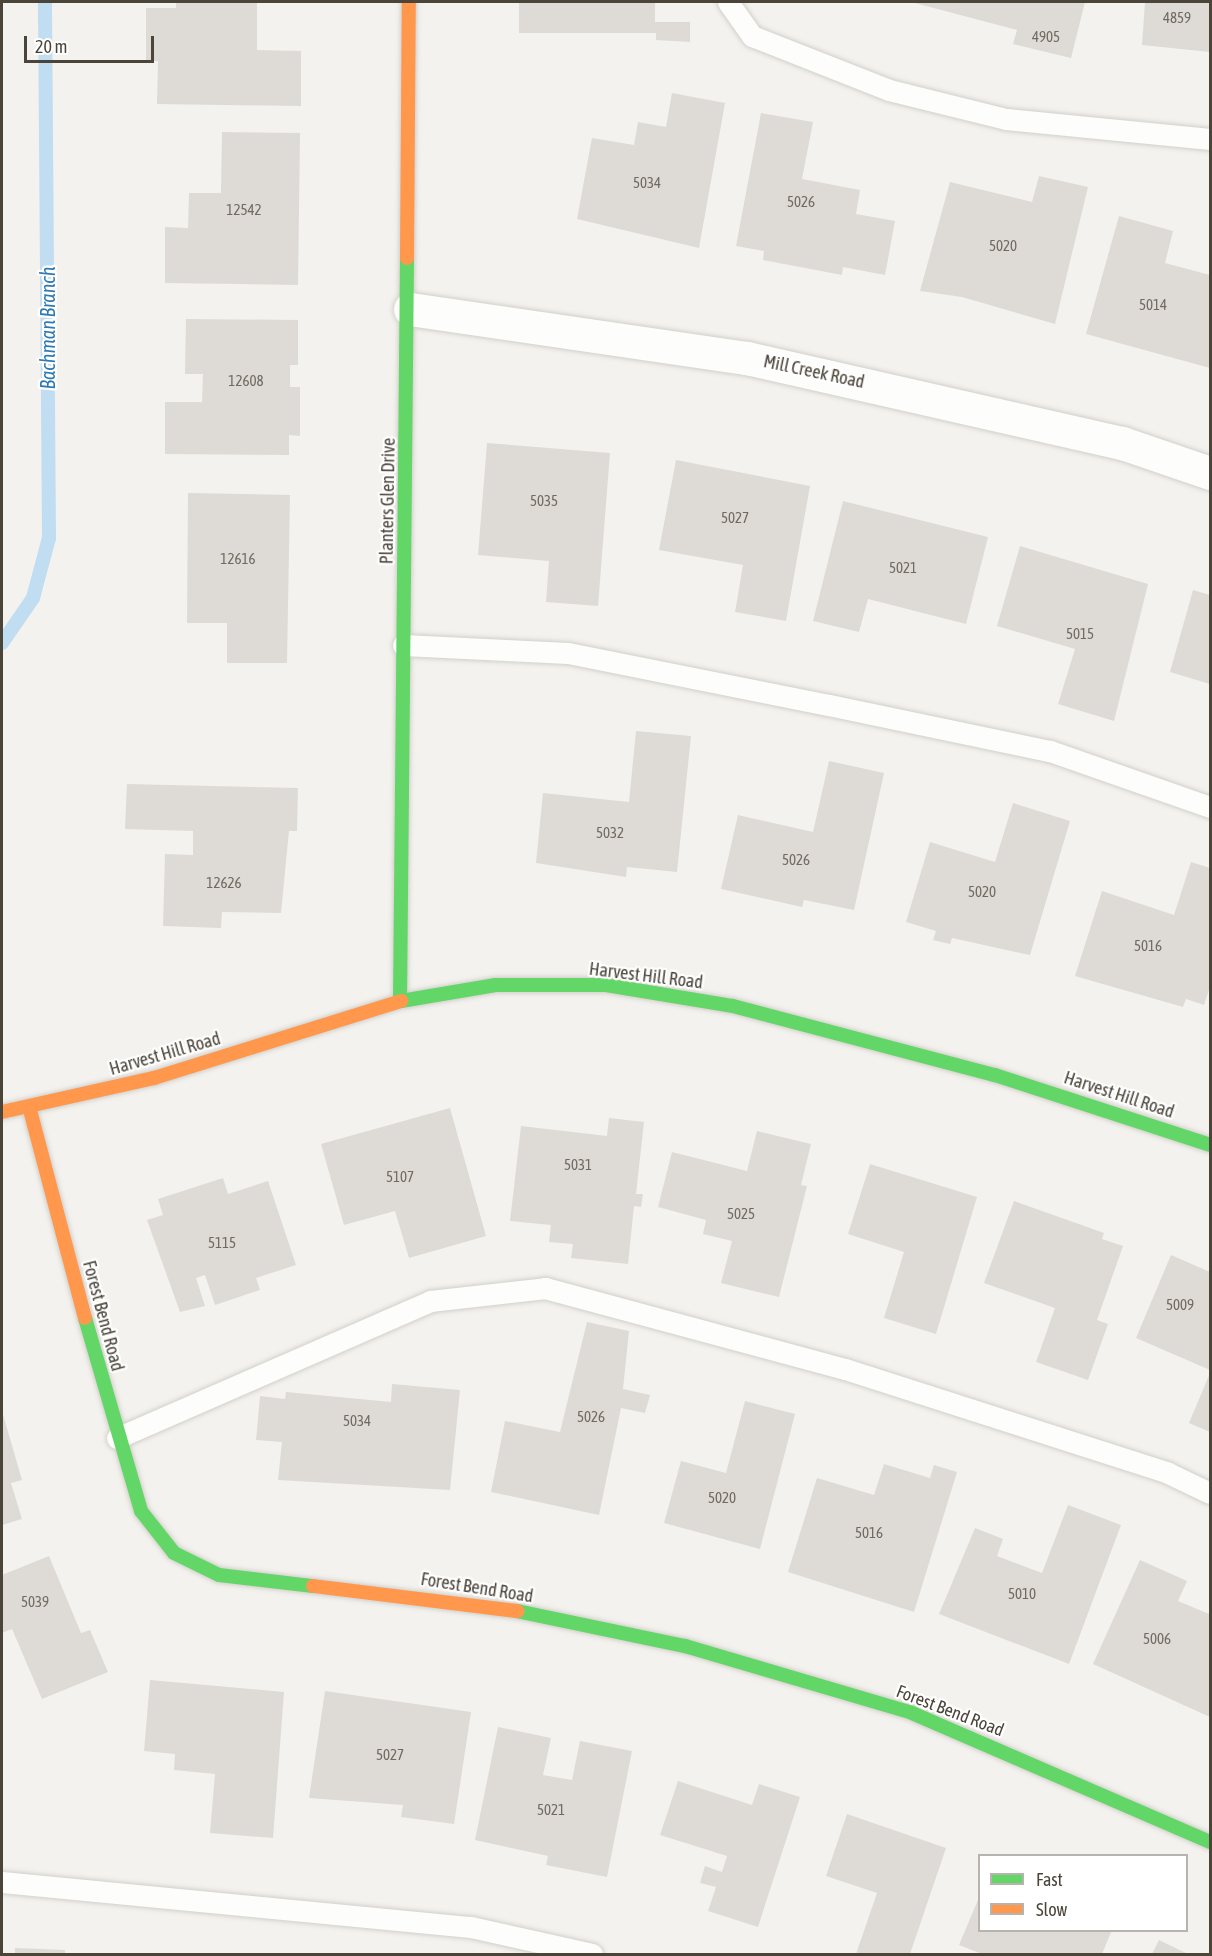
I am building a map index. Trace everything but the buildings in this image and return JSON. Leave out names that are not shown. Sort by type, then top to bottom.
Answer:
[{"type":"street","name":"Planters Glen Drive","points":[[400,1001],[410,309],[409,2]]},
{"type":"street","name":"Mill Creek Road","points":[[410,309],[747,358],[1122,443],[1210,473]]},
{"type":"street","name":"Harvest Hill Road","points":[[2,1112],[30,1110],[154,1078],[400,1001],[496,985],[606,985],[733,1006],[995,1075],[1210,1145]]},
{"type":"street","name":"Forest Bend Road","points":[[30,1110],[117,1438],[141,1511],[174,1553],[219,1575],[524,1612],[685,1646],[912,1713],[1210,1842]]},
{"type":"lane","points":[[728,2],[752,36],[889,90],[1006,119],[1210,139]]},
{"type":"lane","points":[[404,645],[568,653],[817,703],[1050,751],[1210,807]]},
{"type":"lane","points":[[117,1438],[430,1301],[545,1288],[845,1369],[1168,1473],[1210,1493]]},
{"type":"lane","points":[[2,1882],[471,1927],[592,1954]]},
{"type":"waterway","name":"Bachman Branch","points":[[2,643],[33,598],[49,538],[45,2]]},
{"type":"traffic: fast","points":[[400,1001],[407,258]]},
{"type":"traffic: fast","points":[[401,1001],[496,985],[606,985],[733,1006],[995,1075],[1210,1145]]},
{"type":"traffic: fast","points":[[85,1318],[141,1511],[174,1553],[219,1575],[313,1586]]},
{"type":"traffic: fast","points":[[517,1611],[685,1646],[912,1713],[1210,1842]]},
{"type":"traffic: slow","points":[[407,258],[409,2]]},
{"type":"traffic: slow","points":[[2,1112],[154,1078],[401,1001]]},
{"type":"traffic: slow","points":[[30,1110],[85,1318]]},
{"type":"traffic: slow","points":[[313,1586],[517,1611]]}]
